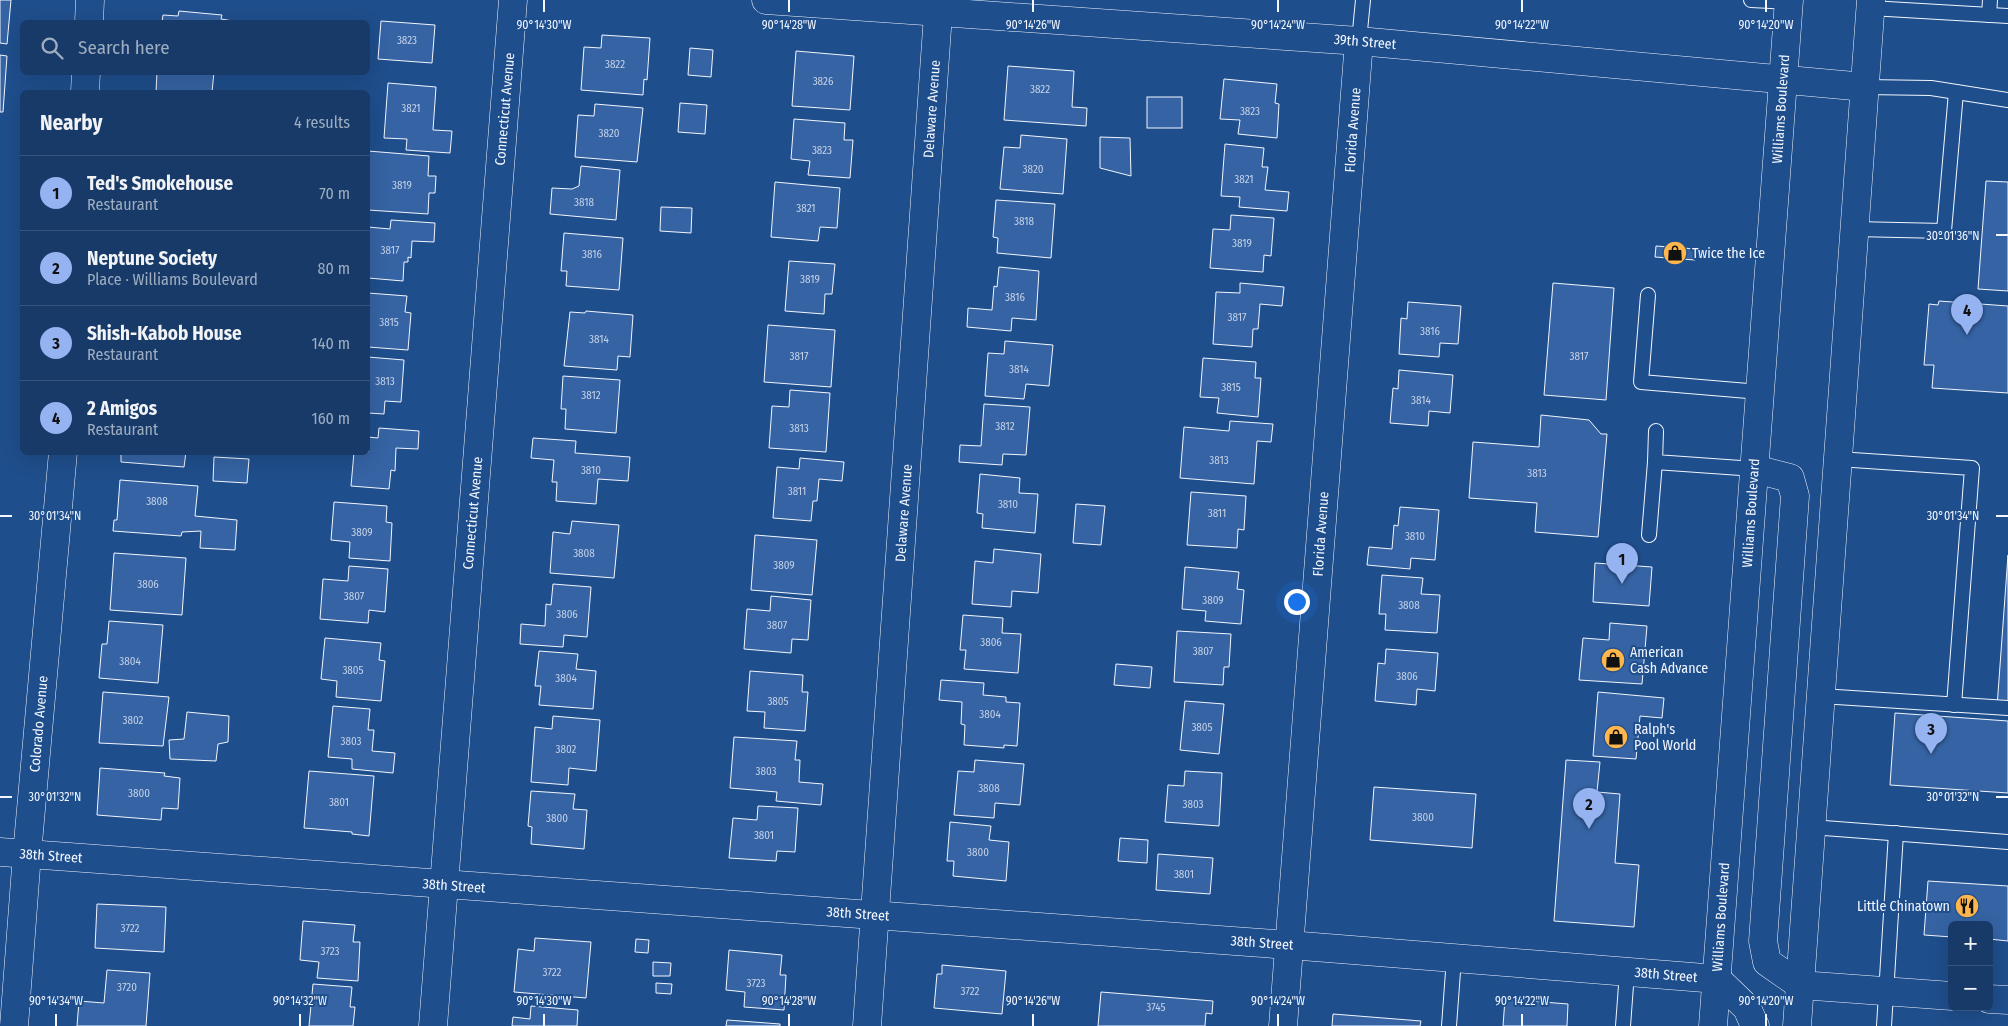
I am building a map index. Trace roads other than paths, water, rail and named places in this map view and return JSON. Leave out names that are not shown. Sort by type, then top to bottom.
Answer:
[{"type":"street","points":[[89,20],[90,0]]},
{"type":"street","name":"Connecticut Avenue","points":[[433,1026],[513,0]]},
{"type":"street","name":"39th Street","points":[[766,0],[939,7],[1360,41],[1864,87]]},
{"type":"street","name":"Williams Boulevard","points":[[1713,1026],[1789,1]]},
{"type":"street","points":[[1797,1026],[1871,4]]},
{"type":"street","name":"Delaware Avenue","points":[[867,1026],[939,7]]},
{"type":"street","name":"Florida Avenue","points":[[1283,1026],[1360,41]]},
{"type":"street","points":[[85,90],[86,75]]},
{"type":"street","name":"Colorado Avenue","points":[[14,1026],[27,854],[63,455]]},
{"type":"street","points":[[1754,469],[1790,478],[1795,496],[1763,941],[1767,962],[1800,985],[1948,996]]},
{"type":"street","name":"38th Street","points":[[0,852],[1289,945],[1717,979]]},
{"type":"street","points":[[1717,979],[1747,1008],[1755,1026]]},
{"type":"street","points":[[1993,999],[2008,1000]]},
{"type":"lane","points":[[1360,41],[1363,0]]},
{"type":"lane","points":[[1751,0],[1789,1]]},
{"type":"lane","points":[[1989,15],[1990,0]]},
{"type":"lane","points":[[1871,4],[2008,16]]},
{"type":"lane","points":[[1864,87],[1931,88],[2008,100]]},
{"type":"lane","points":[[1854,229],[1944,232],[1956,92]]},
{"type":"lane","points":[[1648,295],[1641,382],[1760,392]]},
{"type":"lane","points":[[1649,535],[1656,431]]},
{"type":"lane","points":[[1838,459],[1972,468],[1954,705]]},
{"type":"lane","points":[[1655,462],[1754,469]]},
{"type":"lane","points":[[1820,696],[2008,708]]},
{"type":"lane","points":[[1811,826],[2008,842]]},
{"type":"lane","points":[[1884,1026],[1896,833]]},
{"type":"lane","points":[[1449,1026],[1454,958]]},
{"type":"lane","points":[[1622,1026],[1626,972]]},
{"type":"place","name":"Twice the Ice","points":[[1675,253]]},
{"type":"place","name":"2 Amigos","points":[[1967,335]]},
{"type":"place","name":"Ted's Smokehouse","points":[[1622,584]]},
{"type":"place","name":"American Cash Advance","points":[[1613,660]]},
{"type":"place","name":"Ralph's Pool World","points":[[1616,737]]},
{"type":"place","name":"Shish-Kabob House","points":[[1931,754]]},
{"type":"place","name":"Neptune Society","points":[[1589,829]]},
{"type":"place","name":"Little Chinatown","points":[[1967,906]]}]
